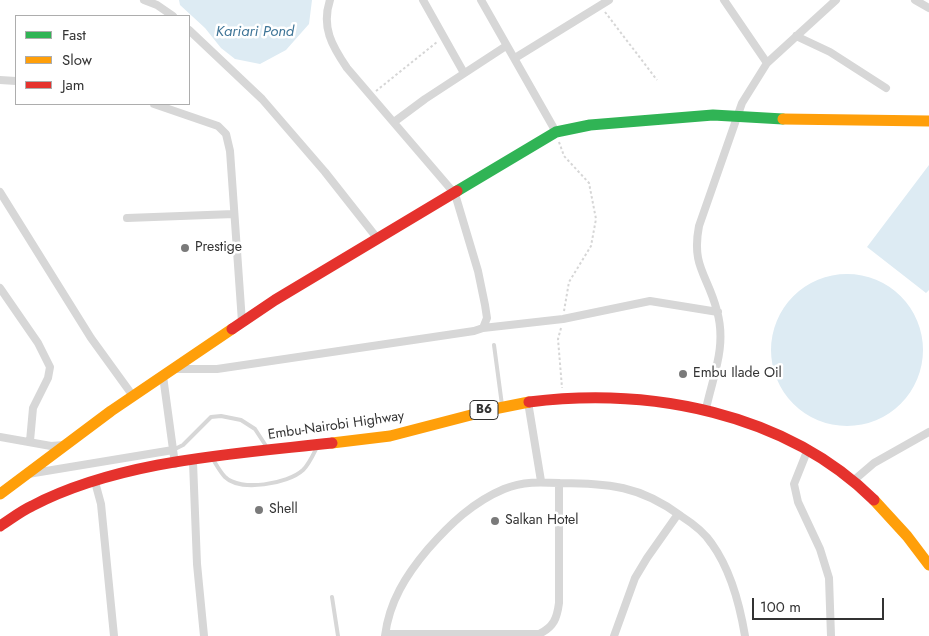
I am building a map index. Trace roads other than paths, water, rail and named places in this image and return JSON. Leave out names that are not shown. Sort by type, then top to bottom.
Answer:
[{"type":"street","points":[[144,0],[157,5],[172,15]]},
{"type":"street","points":[[330,0],[326,15],[329,37],[347,68],[455,194],[478,271],[487,318],[483,328]]},
{"type":"street","points":[[423,0],[464,73]]},
{"type":"street","points":[[481,0],[556,132]]},
{"type":"street","points":[[515,58],[609,0]]},
{"type":"street","points":[[724,0],[767,63]]},
{"type":"street","points":[[706,409],[722,345],[718,312],[700,271],[695,244],[699,226],[742,103],[767,63],[836,0]]},
{"type":"street","points":[[915,0],[929,8]]},
{"type":"street","points":[[190,31],[262,99],[325,172],[377,238]]},
{"type":"street","points":[[796,36],[830,52],[886,88]]},
{"type":"street","points":[[394,122],[506,46]]},
{"type":"street","points":[[0,80],[15,81]]},
{"type":"street","points":[[157,105],[210,122],[226,134],[230,151],[242,322]]},
{"type":"street","points":[[0,494],[64,445],[275,300],[556,132],[590,125],[713,115],[929,122]]},
{"type":"street","points":[[0,192],[91,338],[134,396]]},
{"type":"street","points":[[127,218],[234,214]]},
{"type":"street","points":[[0,288],[38,343],[50,367],[48,378],[33,408],[30,442]]},
{"type":"street","points":[[168,372],[218,369],[474,331],[483,328],[563,319],[650,301],[718,312]]},
{"type":"street","points":[[168,372],[174,464]]},
{"type":"street","name":"Embu-Nairobi Highway","points":[[0,526],[27,507],[68,490],[174,464],[398,435],[476,411],[528,402],[563,398],[640,398],[684,403],[706,409],[736,419],[808,449],[853,481],[896,522],[929,565]]},
{"type":"street","points":[[528,402],[541,481]]},
{"type":"street","points":[[853,481],[874,463],[929,432]]},
{"type":"street","points":[[0,437],[52,446],[64,445]]},
{"type":"street","points":[[808,449],[794,484],[798,502],[820,550],[828,578],[831,636]]},
{"type":"street","points":[[28,474],[173,450]]},
{"type":"street","points":[[193,462],[204,636]]},
{"type":"street","points":[[559,483],[560,603],[556,619],[551,626],[539,634],[386,635],[390,611],[402,585],[419,560],[455,518],[504,488],[541,481],[606,484],[628,488],[651,497],[678,514],[712,543],[740,610],[746,636]]},
{"type":"street","points":[[95,482],[102,512],[114,636]]},
{"type":"street","points":[[614,636],[635,578],[678,514]]},
{"type":"lane","points":[[494,345],[502,406]]},
{"type":"lane","points":[[173,450],[183,445],[211,417],[221,416],[242,420],[255,429],[269,451]]},
{"type":"lane","points":[[213,459],[225,478],[235,483],[251,485],[280,482],[302,471],[318,445]]},
{"type":"lane","points":[[332,596],[338,636]]},
{"type":"water","name":"Kariari Pond","points":[[179,0],[312,0],[309,24],[286,50],[260,64],[235,59],[221,48],[205,28],[180,5]]},
{"type":"water","points":[[929,165],[929,290],[926,293],[867,247]]},
{"type":"water","points":[[847,274],[862,275],[876,279],[889,286],[901,296],[911,308],[918,321],[922,335],[922,365],[918,379],[911,392],[901,404],[889,414],[876,421],[862,425],[847,426],[832,425],[818,421],[805,414],[793,404],[783,392],[776,379],[772,365],[771,350],[772,335],[776,321],[783,308],[793,296],[805,286],[818,279],[832,275]]},
{"type":"place","name":"Prestige","points":[[185,248]]},
{"type":"place","name":"Embu Ilade Oil","points":[[683,374]]},
{"type":"place","name":"Shell","points":[[259,510]]},
{"type":"place","name":"Salkan Hotel","points":[[495,521]]}]
